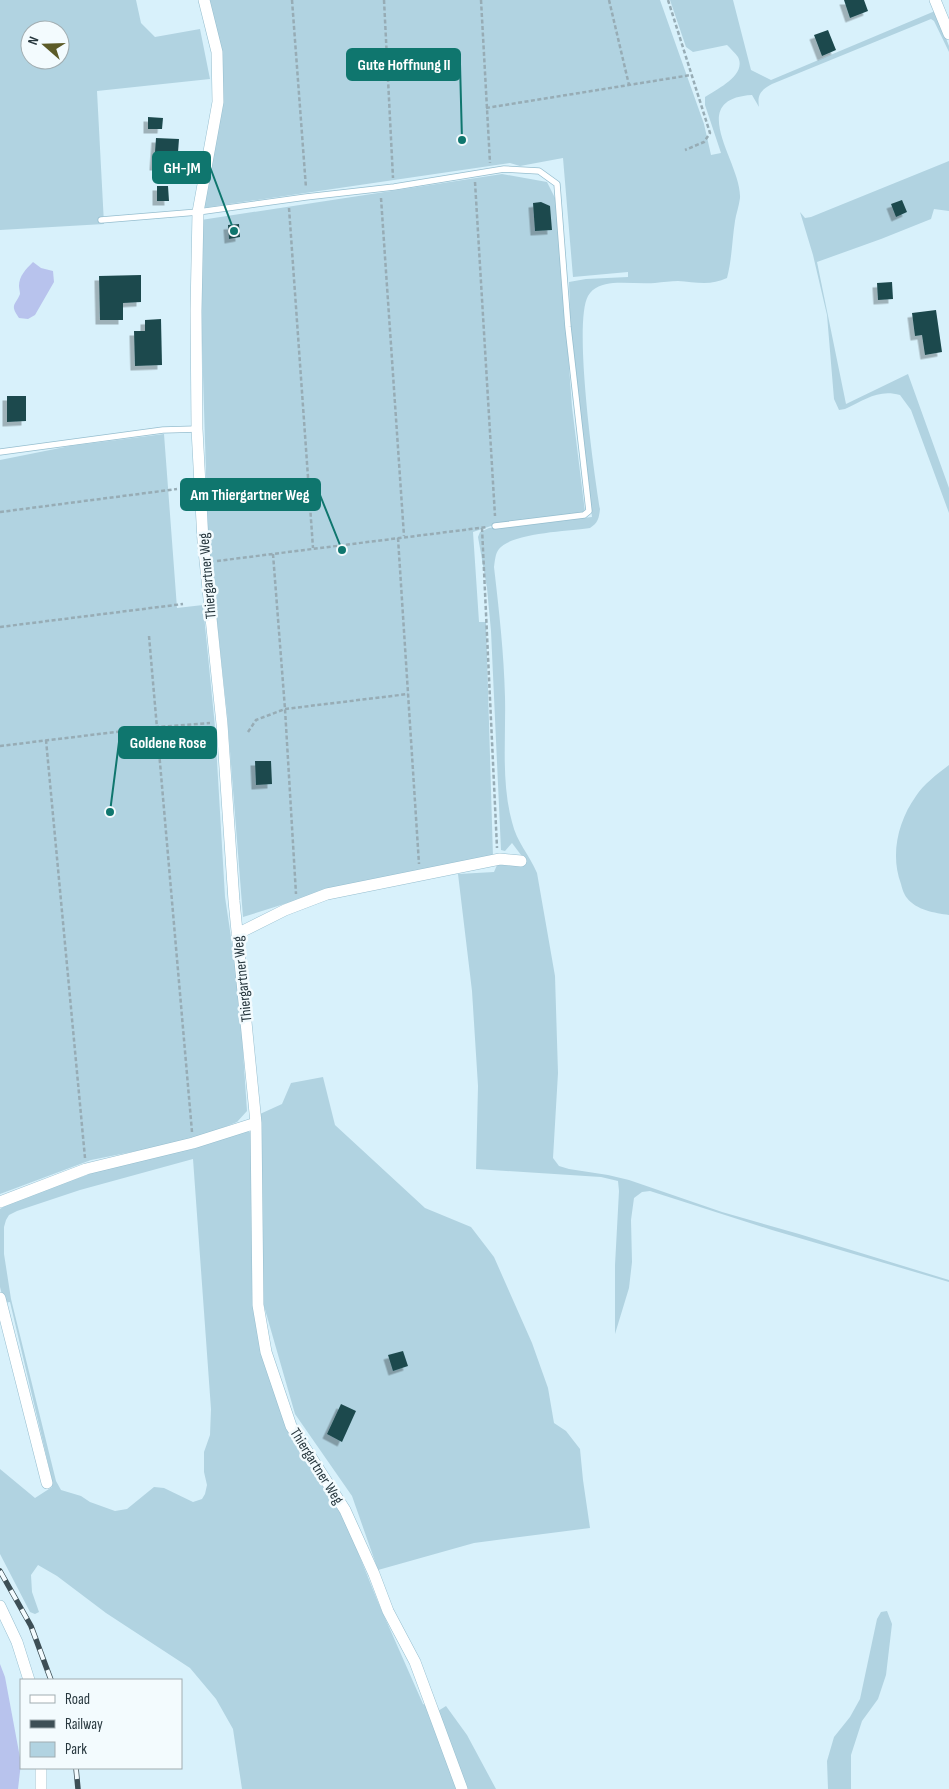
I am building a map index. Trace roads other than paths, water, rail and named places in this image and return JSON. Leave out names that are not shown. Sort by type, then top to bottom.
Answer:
[{"type":"street","name":"Thiergartner Weg","points":[[204,0],[217,52],[218,102],[198,212],[196,311],[197,429],[205,562],[222,724],[237,934],[256,1123],[258,1306],[266,1352],[291,1426],[345,1510],[374,1574],[388,1611],[415,1662],[462,1789]]},
{"type":"street","points":[[935,0],[949,34]]},
{"type":"street","points":[[237,934],[285,910],[327,894],[500,859],[521,861]]},
{"type":"street","points":[[0,1202],[86,1169],[193,1143],[256,1123]]},
{"type":"street","points":[[0,1298],[47,1483]]},
{"type":"street","points":[[0,1606],[17,1642],[29,1679]]},
{"type":"street","points":[[41,1769],[41,1789]]},
{"type":"lane","points":[[101,220],[198,212],[288,199],[380,189],[504,169],[539,171],[557,184],[568,327],[589,511],[584,516],[495,526]]},
{"type":"lane","points":[[0,452],[163,430],[197,429]]},
{"type":"water","points":[[33,262],[41,268],[53,271],[54,282],[35,315],[28,319],[19,318],[14,310],[14,305],[20,294],[19,282],[23,273]]},
{"type":"water","points":[[0,1664],[5,1677],[20,1758],[20,1769],[18,1789],[0,1789]]},
{"type":"railway","points":[[0,1571],[31,1626],[51,1679]]},
{"type":"railway","points":[[76,1769],[78,1789]]},
{"type":"place","name":"Gute Hoffnung II","points":[[462,140]]},
{"type":"place","name":"GH-JM","points":[[234,231]]},
{"type":"place","name":"Am Thiergartner Weg","points":[[342,550]]},
{"type":"place","name":"Goldene Rose","points":[[110,812]]}]
